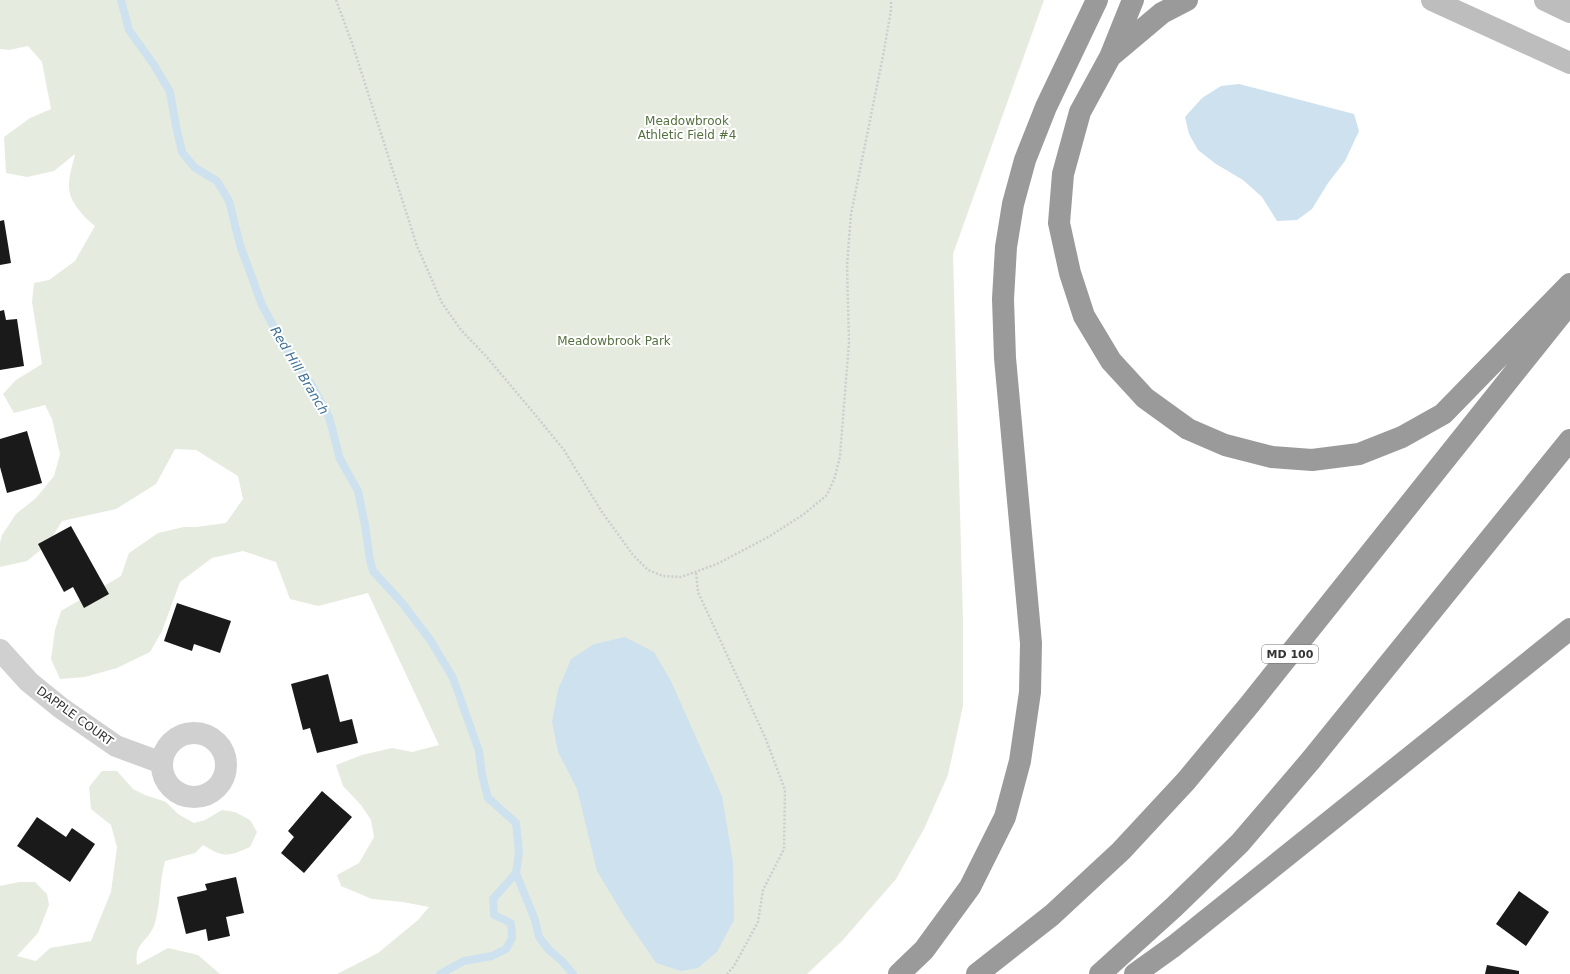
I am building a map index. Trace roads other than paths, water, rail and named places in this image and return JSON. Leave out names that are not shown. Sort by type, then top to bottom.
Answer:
[{"type":"highway","points":[[899,974],[924,950],[970,887],[1005,817],[1020,761],[1030,692],[1030,643],[1005,358],[1002,299],[1006,247],[1013,204],[1025,160],[1046,107],[1097,0]]},
{"type":"highway","points":[[1133,0],[1110,57],[1080,112],[1063,174],[1058,223],[1070,273],[1084,316],[1111,361],[1145,398],[1188,429],[1225,445],[1272,457],[1312,460],[1359,454],[1402,437],[1443,414],[1570,284]]},
{"type":"highway","points":[[1110,57],[1162,13],[1187,0]]},
{"type":"highway","name":"MD 100","points":[[977,974],[1052,915],[1116,856],[1186,781],[1255,698],[1570,303]]},
{"type":"highway","points":[[1100,974],[1174,907],[1240,843],[1316,753],[1570,440]]},
{"type":"highway","points":[[1135,974],[1174,946],[1570,629]]},
{"type":"street","points":[[1432,0],[1570,63]]},
{"type":"street","points":[[1545,0],[1570,12]]},
{"type":"street","name":"DAPPLE COURT","points":[[0,650],[28,682],[61,708],[116,746],[162,763]]},
{"type":"water","points":[[1239,84],[1354,114],[1359,131],[1345,161],[1328,183],[1312,209],[1297,220],[1277,221],[1262,197],[1243,180],[1216,164],[1198,150],[1189,134],[1185,117],[1202,98],[1221,86]]},
{"type":"water","points":[[625,637],[654,652],[671,681],[722,796],[733,862],[734,920],[717,952],[698,968],[681,971],[656,963],[624,916],[597,871],[577,789],[558,752],[552,722],[558,690],[571,659],[594,644]]},
{"type":"waterway","name":"Red Hill Branch","points":[[121,0],[129,30],[154,65],[170,92],[182,152],[194,167],[217,181],[229,201],[240,245],[262,305],[285,347],[310,382],[329,417],[340,459],[358,491],[373,571],[403,604],[431,641],[453,678],[479,751],[482,775],[488,798],[516,823],[519,852],[516,873],[493,899],[494,915],[511,923],[512,938],[506,949],[492,956],[464,961],[440,974]]},
{"type":"waterway","points":[[516,873],[535,920],[539,937],[549,950],[562,961],[573,974]]},
{"type":"park label","name":"Meadowbrook Athletic Field #4","points":[[687,128]]},
{"type":"park label","name":"Meadowbrook Park","points":[[614,341]]}]
